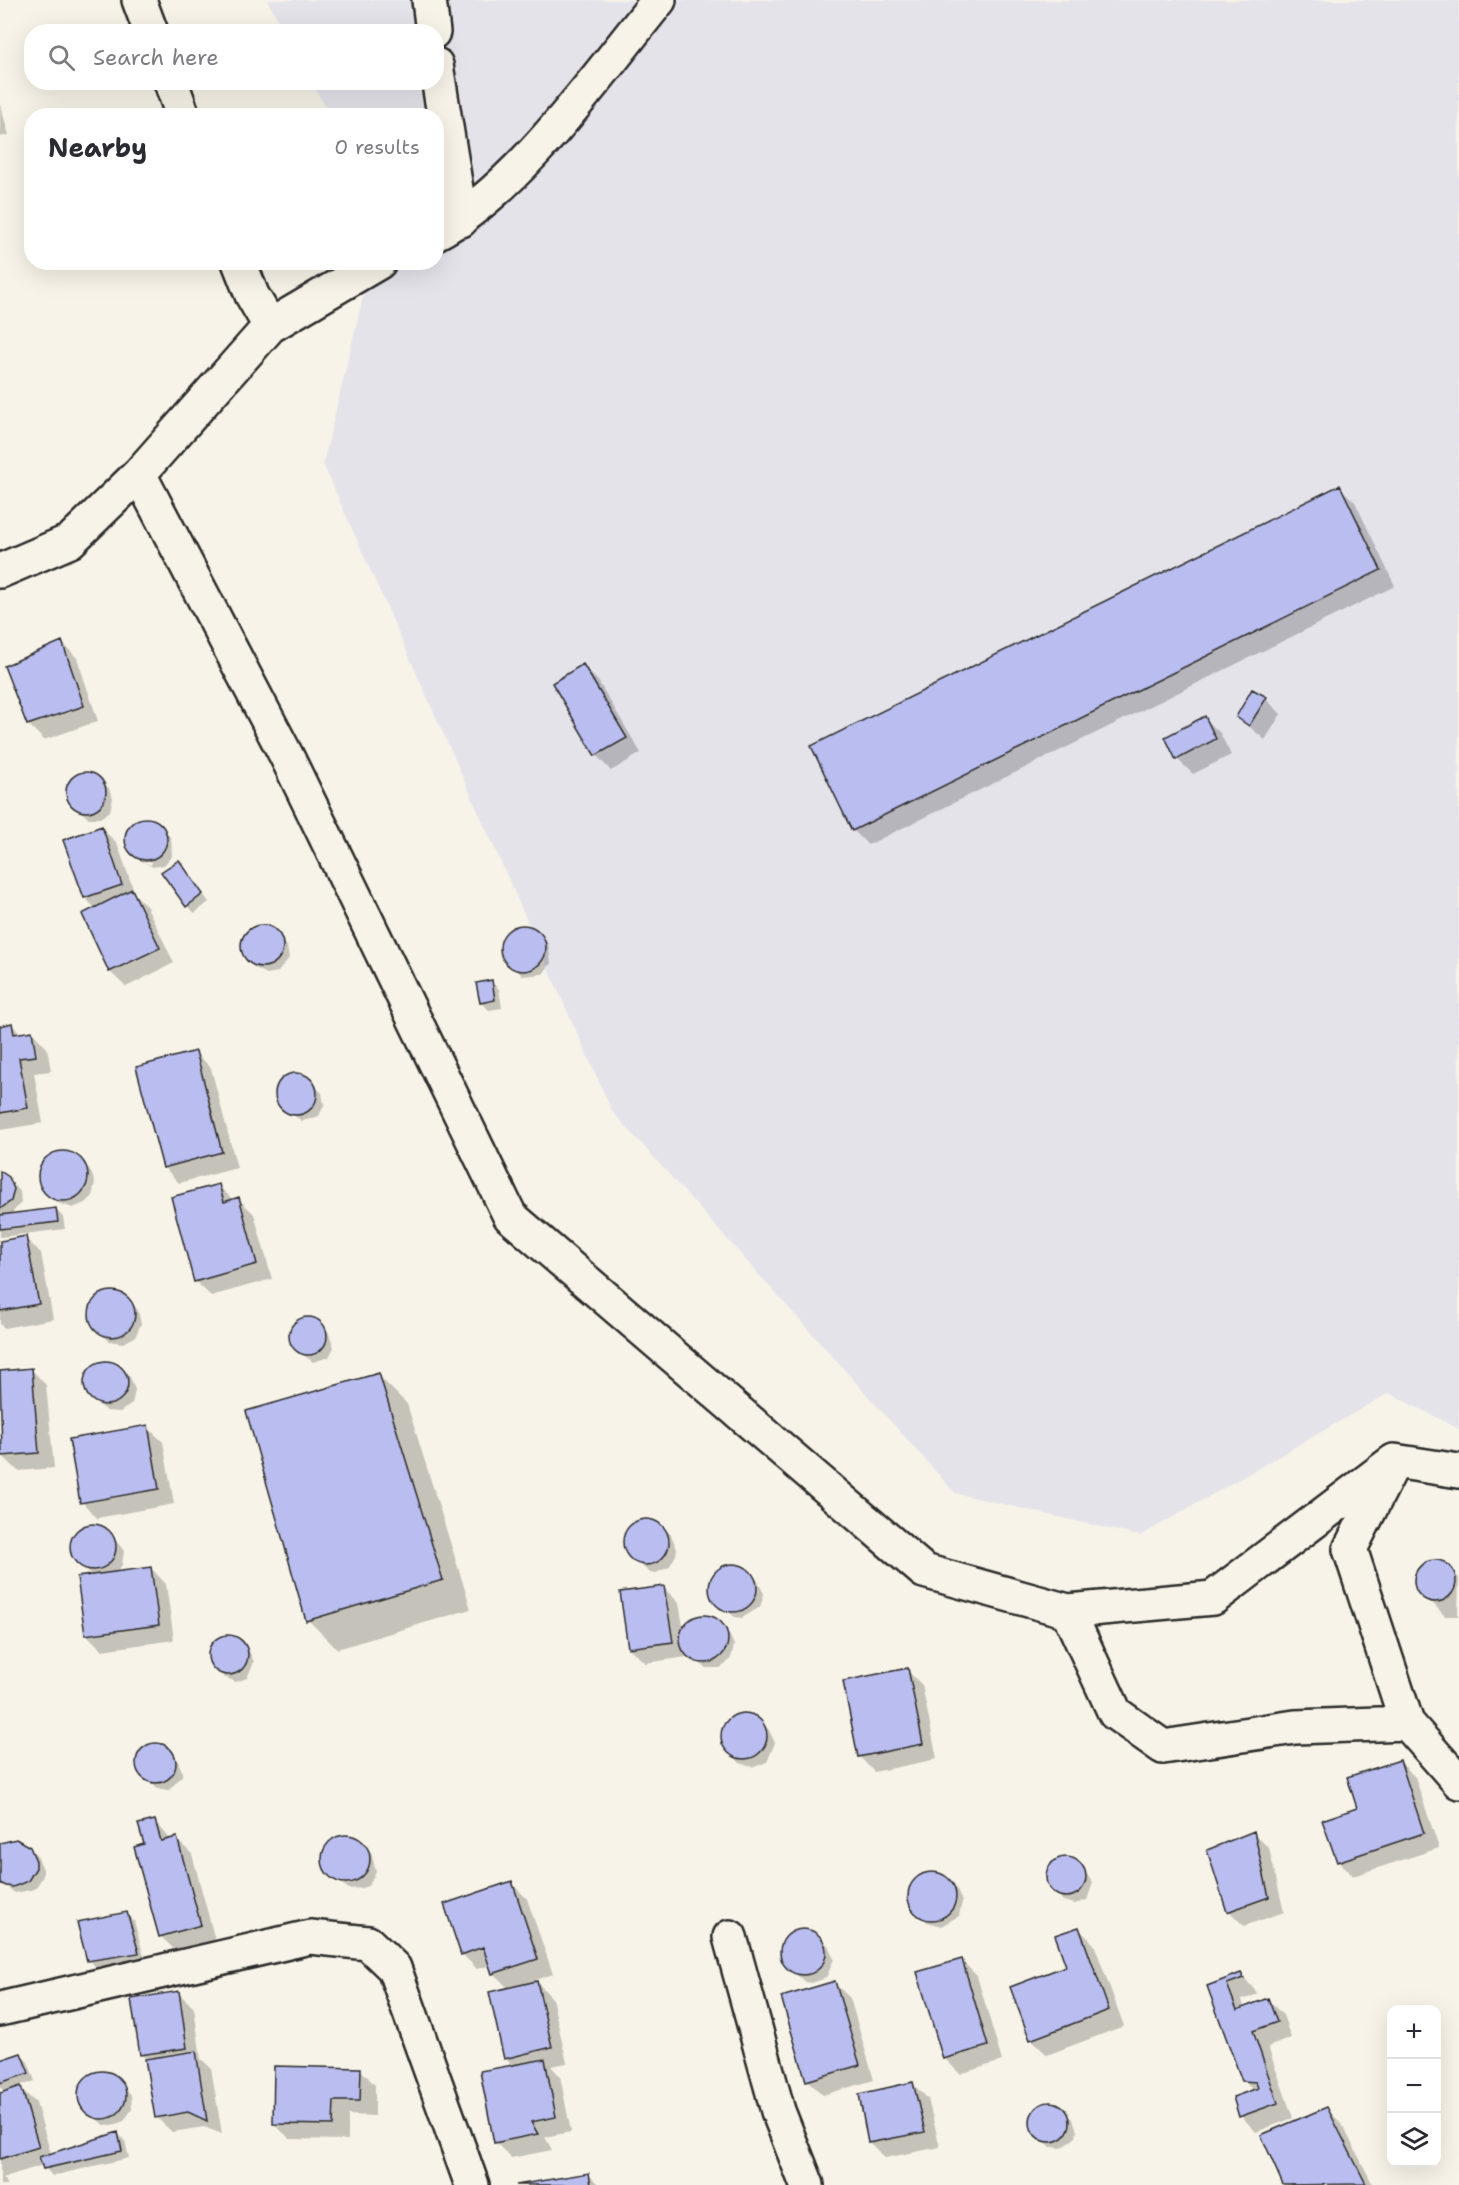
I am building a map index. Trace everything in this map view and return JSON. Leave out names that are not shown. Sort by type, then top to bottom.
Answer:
[{"type":"street","points":[[139,0],[148,24]]},
{"type":"street","points":[[429,0],[431,24]]},
{"type":"street","points":[[449,226],[532,154],[659,0]]},
{"type":"street","points":[[174,90],[180,108]]},
{"type":"street","points":[[438,90],[439,108]]},
{"type":"street","points":[[444,164],[449,226]]},
{"type":"street","points":[[242,270],[252,295],[270,326]]},
{"type":"street","points":[[0,571],[70,541],[139,474],[270,326],[365,270]]},
{"type":"street","points":[[139,474],[287,757],[510,1216],[924,1571],[1068,1611],[1213,1598],[1394,1461],[1459,1471]]},
{"type":"street","points":[[1394,1461],[1350,1549],[1407,1723],[1459,1782]]},
{"type":"street","points":[[1068,1611],[1114,1713],[1163,1747],[1295,1727],[1407,1723]]},
{"type":"street","points":[[0,2009],[310,1937],[368,1943],[394,1968],[472,2185]]},
{"type":"street","points":[[730,1937],[778,2111],[807,2185]]},
{"type":"shaded area","points":[[267,0],[1459,0],[1459,1429],[1389,1393],[1140,1536],[955,1493],[612,1111],[323,464],[369,270],[444,270],[444,108],[326,108],[316,90],[444,90],[444,24],[280,24]]},
{"type":"building","points":[[1340,485],[1381,570],[852,831],[811,746]]},
{"type":"building","points":[[62,641],[84,706],[27,725],[4,666]]},
{"type":"building","points":[[583,664],[627,738],[595,756],[552,683]]},
{"type":"building","points":[[1252,689],[1267,697],[1249,726],[1236,717]]},
{"type":"building","points":[[1205,716],[1216,739],[1176,760],[1165,737]]},
{"type":"building","points":[[86,772],[94,773],[100,778],[105,784],[105,800],[100,806],[94,811],[86,812],[78,811],[72,806],[67,800],[66,792],[67,784],[72,778],[78,773]]},
{"type":"building","points":[[146,818],[161,824],[167,839],[161,854],[146,860],[131,854],[125,839],[131,824]]},
{"type":"building","points":[[102,826],[122,885],[84,898],[63,840]]},
{"type":"building","points":[[179,860],[203,894],[186,907],[161,872]]},
{"type":"building","points":[[132,889],[160,948],[109,972],[82,914]]},
{"type":"building","points":[[262,925],[277,931],[283,946],[277,961],[262,967],[247,961],[241,946],[247,931]]},
{"type":"building","points":[[523,925],[539,932],[546,948],[539,964],[523,971],[507,964],[500,948],[507,932]]},
{"type":"building","points":[[492,980],[495,1000],[480,1003],[476,983]]},
{"type":"building","points":[[12,1023],[14,1034],[32,1031],[36,1056],[19,1058],[28,1108],[0,1113],[0,1026]]},
{"type":"building","points":[[196,1051],[222,1152],[163,1168],[136,1067]]},
{"type":"building","points":[[296,1073],[311,1079],[317,1094],[311,1109],[296,1115],[281,1109],[275,1094],[281,1079]]},
{"type":"building","points":[[58,1151],[68,1151],[81,1158],[88,1171],[88,1181],[81,1194],[68,1201],[58,1201],[49,1197],[42,1190],[38,1181],[38,1171],[42,1162],[49,1155]]},
{"type":"building","points":[[0,1171],[9,1177],[14,1189],[11,1201],[0,1209]]},
{"type":"building","points":[[219,1184],[224,1202],[239,1197],[257,1264],[194,1282],[171,1197]]},
{"type":"building","points":[[56,1208],[58,1222],[0,1229],[0,1215]]},
{"type":"building","points":[[26,1236],[39,1304],[0,1311],[0,1241]]},
{"type":"building","points":[[112,1291],[128,1298],[135,1314],[128,1330],[112,1337],[96,1330],[89,1314],[96,1298]]},
{"type":"building","points":[[308,1317],[322,1322],[327,1336],[322,1350],[308,1355],[294,1350],[289,1336],[294,1322]]},
{"type":"building","points":[[106,1361],[122,1367],[128,1383],[122,1399],[106,1405],[90,1399],[84,1383],[90,1367]]},
{"type":"building","points":[[32,1368],[39,1453],[2,1456],[0,1371]]},
{"type":"building","points":[[379,1373],[443,1580],[306,1621],[246,1411]]},
{"type":"building","points":[[148,1425],[159,1489],[80,1503],[69,1439]]},
{"type":"building","points":[[651,1519],[663,1525],[668,1533],[668,1551],[663,1559],[655,1564],[641,1565],[633,1562],[626,1555],[623,1537],[626,1529],[633,1522]]},
{"type":"building","points":[[93,1524],[102,1525],[110,1530],[115,1538],[115,1556],[110,1564],[102,1569],[93,1570],[84,1569],[76,1564],[71,1556],[70,1547],[71,1538],[76,1530],[84,1525]]},
{"type":"building","points":[[1435,1560],[1450,1566],[1456,1581],[1450,1596],[1435,1602],[1420,1596],[1414,1581],[1420,1566]]},
{"type":"building","points":[[733,1564],[750,1571],[757,1588],[750,1605],[733,1612],[716,1605],[709,1588],[716,1571]]},
{"type":"building","points":[[151,1567],[159,1625],[85,1635],[77,1577]]},
{"type":"building","points":[[664,1586],[673,1642],[628,1648],[620,1592]]},
{"type":"building","points":[[704,1615],[721,1622],[728,1639],[721,1656],[704,1663],[687,1656],[680,1639],[687,1622]]},
{"type":"building","points":[[228,1635],[242,1641],[248,1655],[242,1669],[228,1675],[214,1669],[208,1655],[214,1641]]},
{"type":"building","points":[[908,1668],[923,1744],[858,1757],[843,1681]]},
{"type":"building","points":[[749,1713],[761,1719],[766,1727],[766,1745],[761,1753],[753,1758],[739,1759],[727,1753],[722,1745],[721,1731],[727,1719],[735,1714]]},
{"type":"building","points":[[156,1743],[170,1749],[176,1763],[170,1777],[156,1783],[142,1777],[136,1763],[142,1749]]},
{"type":"building","points":[[1400,1760],[1424,1833],[1337,1862],[1322,1820],[1357,1808],[1347,1777]]},
{"type":"building","points":[[155,1820],[161,1841],[177,1837],[201,1925],[159,1937],[134,1847],[144,1844],[138,1824]]},
{"type":"building","points":[[1254,1831],[1269,1897],[1227,1912],[1207,1850]]},
{"type":"building","points":[[346,1835],[363,1842],[370,1859],[363,1876],[346,1883],[329,1876],[322,1859],[329,1842]]},
{"type":"building","points":[[16,1839],[30,1847],[36,1861],[36,1868],[28,1881],[13,1887],[0,1883],[0,1843]]},
{"type":"building","points":[[1066,1857],[1074,1858],[1080,1863],[1085,1869],[1085,1885],[1080,1891],[1074,1896],[1066,1897],[1058,1896],[1052,1891],[1047,1885],[1046,1877],[1047,1869],[1052,1863],[1058,1858]]},
{"type":"building","points":[[932,1872],[949,1879],[956,1896],[949,1913],[932,1920],[915,1913],[908,1896],[915,1879]]},
{"type":"building","points":[[512,1881],[538,1959],[492,1974],[483,1947],[461,1955],[444,1904]]},
{"type":"building","points":[[127,1912],[139,1953],[87,1961],[77,1922]]},
{"type":"building","points":[[1079,1927],[1109,2010],[1030,2040],[1010,1987],[1066,1966],[1055,1935]]},
{"type":"building","points":[[808,1929],[820,1935],[825,1943],[825,1961],[820,1969],[812,1974],[798,1975],[790,1972],[783,1965],[780,1947],[783,1939],[790,1932]]},
{"type":"building","points":[[962,1959],[988,2046],[943,2059],[917,1972]]},
{"type":"building","points":[[1241,1973],[1244,1978],[1227,1984],[1237,2010],[1268,1998],[1277,2022],[1253,2031],[1278,2103],[1239,2117],[1233,2097],[1258,2088],[1256,2082],[1242,2081],[1207,1986]]},
{"type":"building","points":[[537,1981],[552,2047],[504,2059],[489,1992]]},
{"type":"building","points":[[835,1981],[860,2065],[806,2081],[781,1997]]},
{"type":"building","points":[[179,1991],[187,2048],[140,2055],[131,1999]]},
{"type":"building","points":[[196,2051],[207,2121],[188,2112],[155,2118],[145,2059]]},
{"type":"building","points":[[21,2053],[29,2073],[0,2083],[0,2060]]},
{"type":"building","points":[[545,2059],[556,2117],[531,2122],[538,2134],[494,2143],[480,2071]]},
{"type":"building","points":[[274,2066],[361,2068],[360,2101],[334,2101],[333,2125],[273,2124]]},
{"type":"building","points":[[102,2071],[119,2078],[126,2095],[119,2112],[102,2119],[85,2112],[78,2095],[85,2078]]},
{"type":"building","points":[[913,2082],[925,2132],[868,2143],[859,2094]]},
{"type":"building","points":[[21,2086],[39,2147],[0,2159],[0,2093]]},
{"type":"building","points":[[1050,2102],[1064,2108],[1070,2122],[1064,2136],[1050,2142],[1036,2136],[1030,2122],[1036,2108]]},
{"type":"building","points":[[1327,2107],[1366,2184],[1283,2185],[1261,2135]]},
{"type":"building","points":[[118,2132],[122,2151],[43,2169],[39,2157]]},
{"type":"building","points":[[589,2173],[591,2185],[516,2185]]}]
